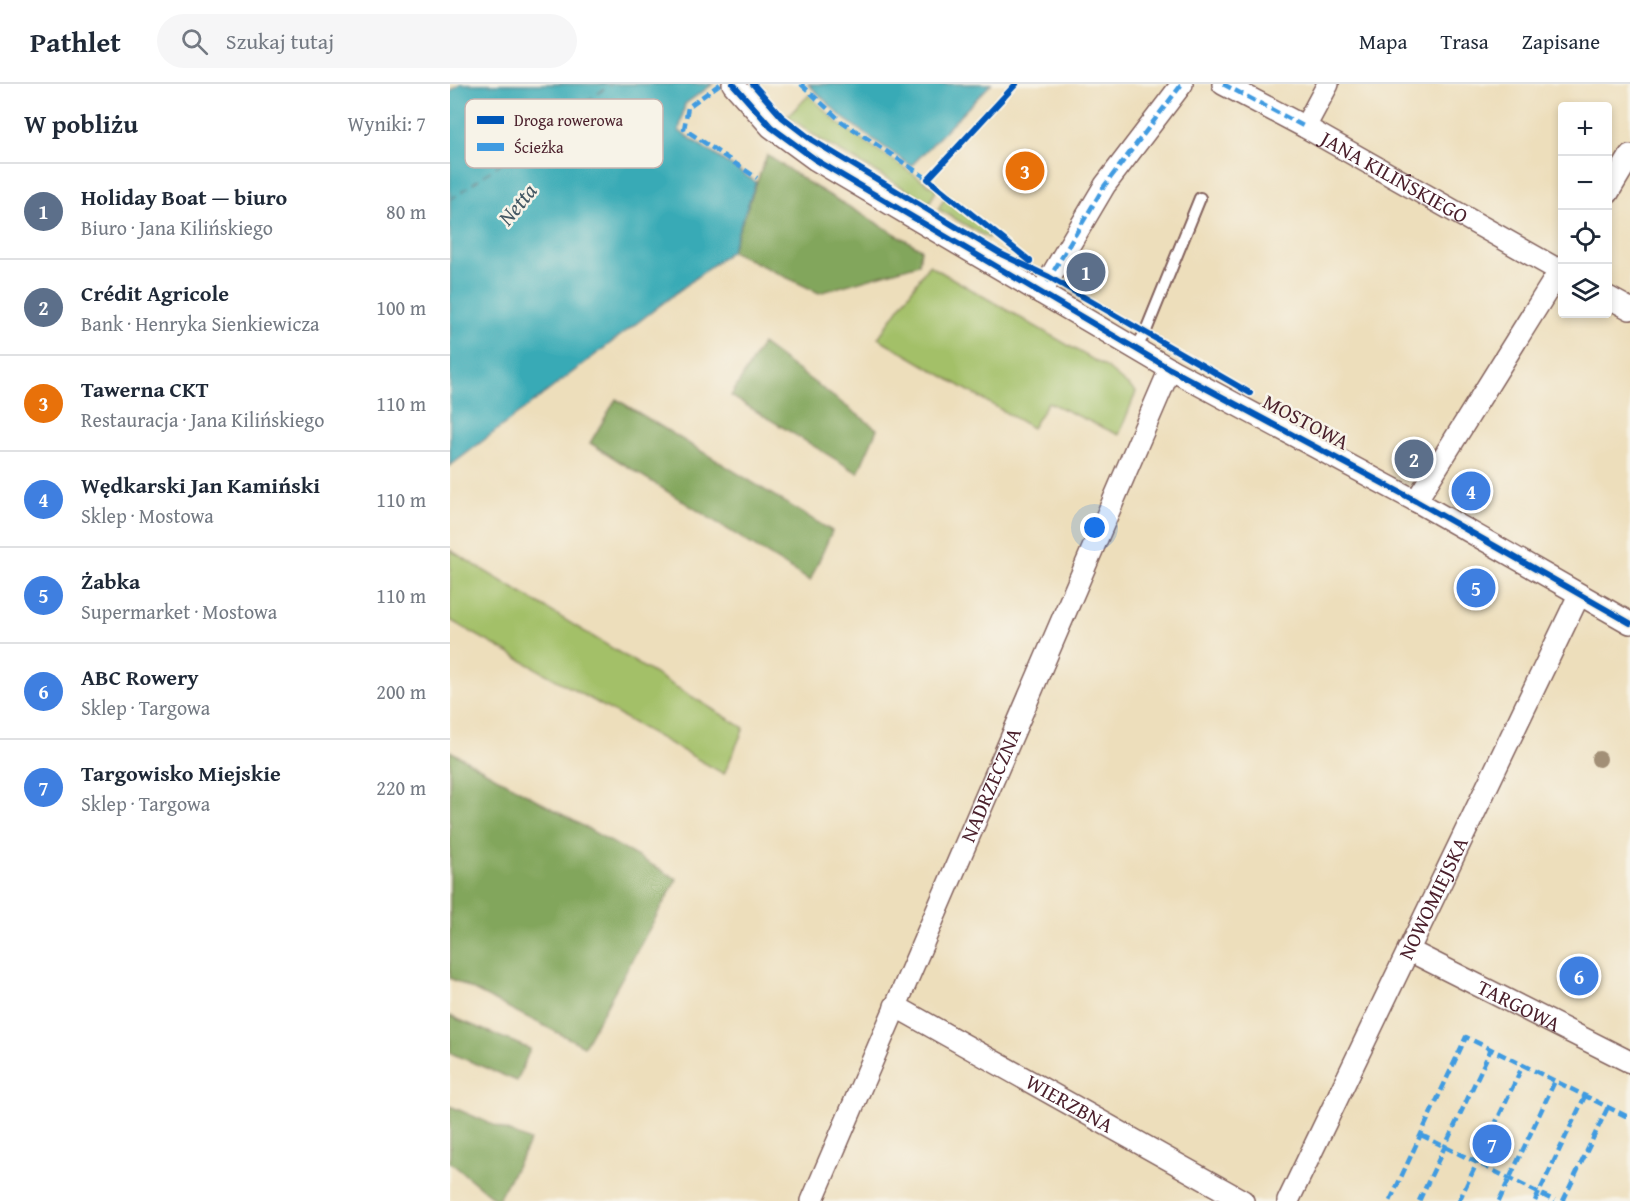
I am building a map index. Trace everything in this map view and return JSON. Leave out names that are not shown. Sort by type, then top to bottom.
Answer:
[{"type":"street","name":"MOSTOWA","points":[[733,84],[771,127],[798,149],[1170,369],[1416,501],[1630,623]]},
{"type":"street","points":[[1041,293],[1105,185],[1182,84]]},
{"type":"street","name":"JANA KILIŃSKIEGO","points":[[1223,84],[1558,268]]},
{"type":"street","points":[[1305,127],[1328,84]]},
{"type":"street","points":[[1612,187],[1630,156]]},
{"type":"street","points":[[1416,501],[1558,276]]},
{"type":"street","points":[[1612,299],[1630,309]]},
{"type":"street","name":"NADRZECZNA","points":[[812,1201],[1170,369]]},
{"type":"street","name":"NOWOMIEJSKA","points":[[1288,1201],[1580,595]]},
{"type":"street","name":"TARGOWA","points":[[1408,950],[1630,1062]]},
{"type":"street","name":"WIERZBNA","points":[[895,1006],[1244,1201]]},
{"type":"lane","points":[[1135,349],[1145,333],[1200,198]]},
{"type":"green space","points":[[809,95],[839,124],[937,190],[929,203],[821,140],[788,116]]},
{"type":"green space","points":[[767,155],[812,185],[921,249],[919,264],[819,293],[731,251]]},
{"type":"green space","points":[[946,196],[991,233],[988,238],[938,209]]},
{"type":"green space","points":[[929,265],[1106,367],[1136,392],[1119,435],[1048,402],[1032,428],[878,338]]},
{"type":"green space","points":[[762,344],[877,429],[858,473],[731,396]]},
{"type":"green space","points":[[616,399],[832,531],[810,581],[590,443]]},
{"type":"green space","points":[[450,550],[744,728],[724,774],[450,620]]},
{"type":"green space","points":[[450,751],[677,879],[584,1046],[450,978]]},
{"type":"green space","points":[[450,1016],[530,1049],[517,1081],[450,1053]]},
{"type":"green space","points":[[450,1106],[530,1141],[497,1201],[450,1162]]},
{"type":"water","name":"Netta","points":[[460,84],[713,84],[685,104],[679,131],[756,182],[731,251],[450,466],[450,92]]},
{"type":"water","points":[[808,84],[991,84],[911,166],[843,118]]},
{"type":"ferry route","points":[[590,99],[611,84]]},
{"type":"ferry route","points":[[450,200],[494,168]]},
{"type":"marked path","points":[[720,84],[688,107],[684,129],[757,178]]},
{"type":"marked path","points":[[801,84],[841,121],[928,179]]},
{"type":"marked path","points":[[1047,282],[1105,185],[1182,84]]},
{"type":"marked path","points":[[1223,84],[1305,127]]},
{"type":"marked path","points":[[1390,1201],[1466,1037],[1630,1118]]},
{"type":"marked path","points":[[1419,1201],[1491,1049]]},
{"type":"marked path","points":[[1459,1201],[1523,1065]]},
{"type":"marked path","points":[[1499,1201],[1555,1081]]},
{"type":"marked path","points":[[1535,1201],[1585,1096]]},
{"type":"marked path","points":[[1563,1201],[1608,1107]]},
{"type":"marked path","points":[[1421,1135],[1555,1201]]},
{"type":"cycle path","points":[[733,84],[771,127],[816,160],[1170,369],[1416,501],[1630,623]]},
{"type":"cycle path","points":[[753,84],[782,117],[812,140],[1001,254],[1049,277],[1250,393]]},
{"type":"cycle path","points":[[1016,84],[928,179],[1030,261]]},
{"type":"place","name":"Tawerna CKT","points":[[1025,171]]},
{"type":"place","name":"Holiday Boat — biuro","points":[[1086,272]]},
{"type":"place","name":"Crédit Agricole","points":[[1414,459]]},
{"type":"place","name":"Wędkarski Jan Kamiński","points":[[1471,491]]},
{"type":"place","name":"Żabka","points":[[1476,588]]},
{"type":"place","name":"ABC Rowery","points":[[1579,976]]},
{"type":"place","name":"Targowisko Miejskie","points":[[1492,1144]]}]
